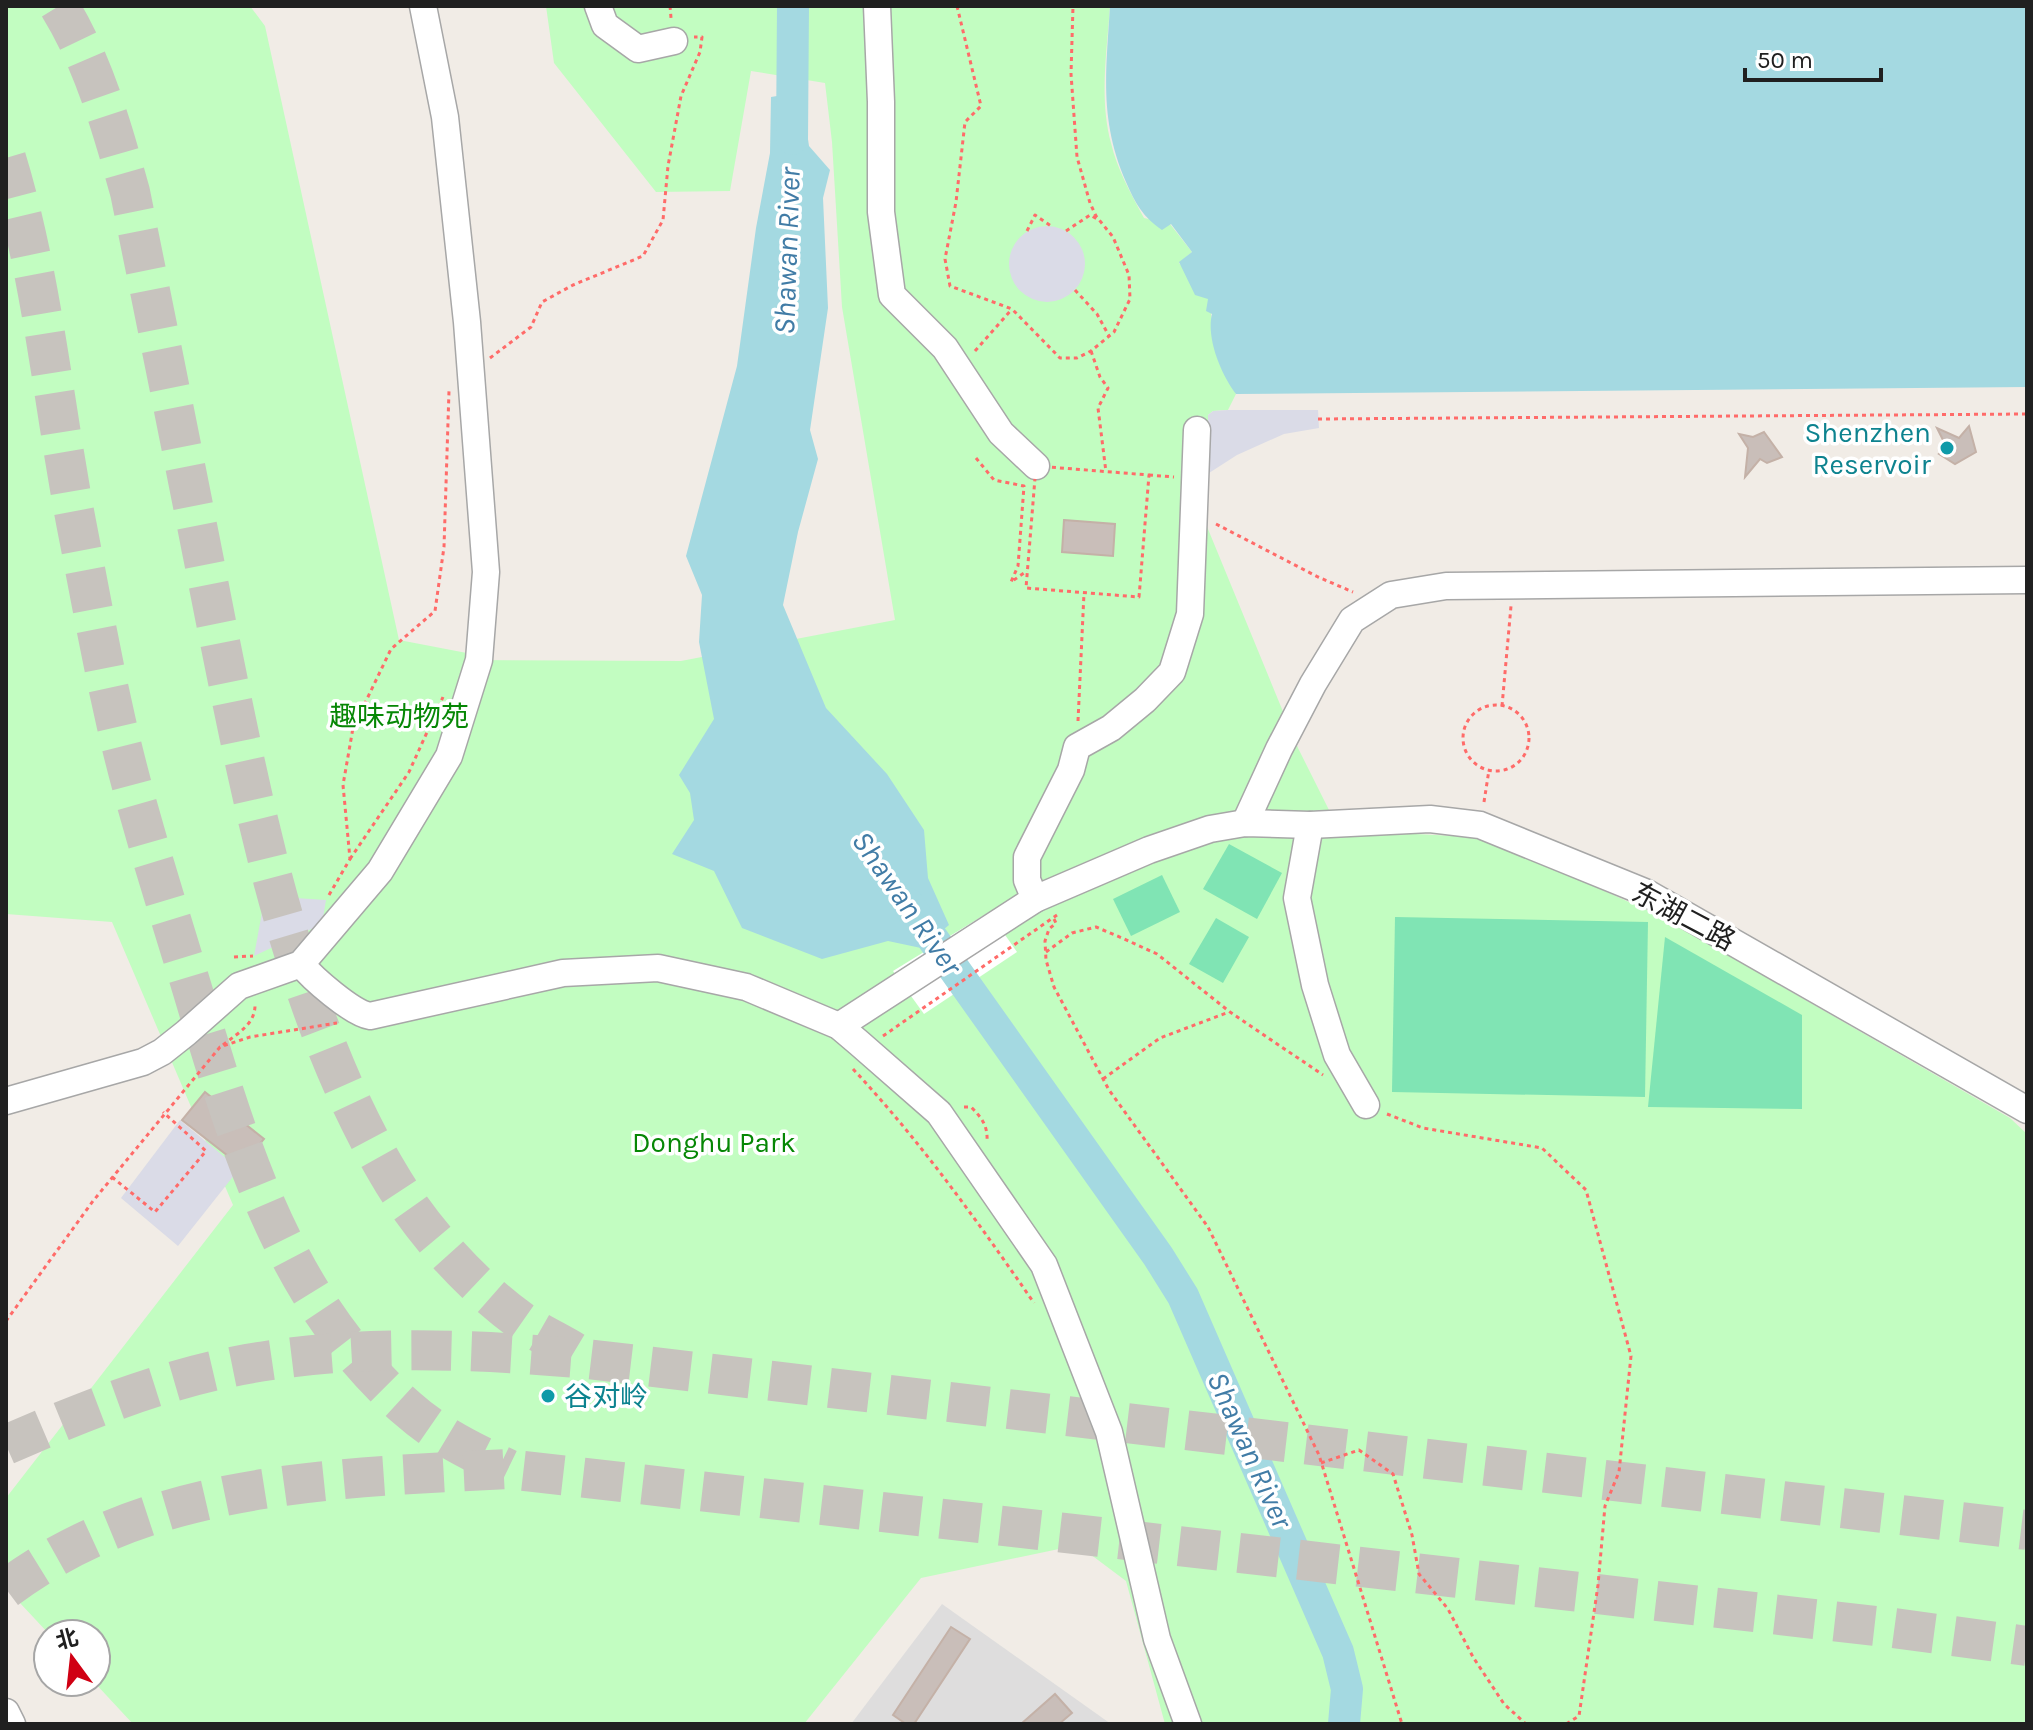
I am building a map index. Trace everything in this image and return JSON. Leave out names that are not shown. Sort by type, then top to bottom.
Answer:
[{"type":"street","points":[[6,1101],[143,1062],[186,1033],[239,986],[301,964],[380,871],[449,756],[479,660],[486,572],[460,372],[445,117],[423,6]]},
{"type":"street","points":[[598,6],[605,25],[638,49],[674,41]]},
{"type":"street","points":[[877,6],[881,212],[892,295],[945,348],[1001,433],[1036,466]]},
{"type":"street","points":[[1035,899],[1027,880],[1027,857],[1071,770],[1077,747],[1111,728],[1172,672],[1190,614],[1197,430]]},
{"type":"street","points":[[1245,823],[1313,684],[1352,620],[1391,595],[1446,586],[2027,580]]},
{"type":"street","name":"东湖二路","points":[[839,1026],[1035,899],[1149,850],[1210,829],[1245,823],[1310,825],[1430,819],[1480,825],[1647,893],[2027,1110]]},
{"type":"street","points":[[1310,825],[1297,898],[1315,985],[1337,1055],[1366,1105]]},
{"type":"street","points":[[301,964],[352,1009],[370,1016],[563,973],[658,968],[746,987],[839,1026],[939,1113],[1044,1265],[1109,1432],[1157,1639],[1188,1724]]},
{"type":"street","points":[[6,1712],[12,1724]]},
{"type":"path","points":[[957,6],[981,106],[965,122],[956,202],[945,259],[950,286],[1012,309],[1060,358],[1077,358],[1114,332],[1130,299],[1129,275],[1113,237],[1090,203],[1077,157],[1071,74],[1073,6]]},
{"type":"path","points":[[350,859],[343,785],[353,728],[391,649],[435,611],[444,547],[447,408],[460,372],[491,358],[531,327],[542,302],[573,285],[643,256],[663,220],[668,166],[681,96],[700,52],[702,37],[674,41]]},
{"type":"path","points":[[1027,231],[1035,215],[1051,226]]},
{"type":"path","points":[[1066,231],[1090,215],[1100,221]]},
{"type":"path","points":[[1075,290],[1097,314],[1109,336]]},
{"type":"path","points":[[970,356],[1012,309]]},
{"type":"path","points":[[1091,351],[1100,377],[1108,388],[1098,408],[1106,472]]},
{"type":"path","points":[[1318,419],[2027,414]]},
{"type":"path","points":[[976,458],[994,480],[1024,486],[1018,566],[1011,582],[1027,571]]},
{"type":"path","points":[[1036,466],[1149,475],[1139,597],[1026,588],[1036,466]]},
{"type":"path","points":[[1195,514],[1318,577],[1383,600]]},
{"type":"path","points":[[1502,706],[1514,587]]},
{"type":"path","points":[[1080,691],[1084,593]]},
{"type":"path","points":[[326,900],[409,772],[447,687]]},
{"type":"path","points":[[1502,706],[1520,716],[1526,724],[1528,744],[1518,762],[1510,768],[1489,770],[1468,756],[1464,730],[1478,711],[1502,706]]},
{"type":"path","points":[[1480,825],[1489,770]]},
{"type":"path","points":[[1054,919],[1056,923],[1049,929],[1045,941],[1054,987],[1103,1079],[1208,1227],[1321,1463],[1402,1724]]},
{"type":"path","points":[[1046,952],[1072,933],[1096,927],[1157,954],[1230,1012],[1329,1080]]},
{"type":"path","points":[[884,1035],[1032,931]]},
{"type":"path","points":[[234,957],[254,956]]},
{"type":"path","points":[[1103,1079],[1160,1038],[1230,1012]]},
{"type":"path","points":[[6,1321],[112,1177],[220,1047],[250,1037],[343,1022]]},
{"type":"path","points":[[849,1065],[894,1113],[967,1206],[1035,1305]]},
{"type":"path","points":[[1366,1105],[1423,1128],[1542,1148],[1586,1190],[1631,1356],[1619,1472],[1605,1506],[1580,1724]]},
{"type":"path","points":[[112,1177],[155,1212],[206,1151],[163,1112]]},
{"type":"path","points":[[1321,1463],[1359,1450],[1393,1474],[1412,1535],[1419,1574],[1448,1609],[1473,1657],[1504,1704],[1526,1724]]},
{"type":"path","points":[[1566,1724],[1579,1716]]},
{"type":"shaded area","points":[[1055,226],[1068,232],[1079,243],[1085,264],[1083,279],[1068,296],[1055,302],[1039,302],[1026,296],[1011,279],[1009,256],[1015,243],[1032,228]]},
{"type":"shaded area","points":[[1318,410],[1319,428],[1284,434],[1237,455],[1209,473],[1208,415],[1213,411]]},
{"type":"shaded area","points":[[265,896],[326,900],[322,924],[254,956]]},
{"type":"shaded area","points":[[180,1120],[239,1169],[178,1246],[121,1198]]},
{"type":"shaded area","points":[[942,1604],[1111,1724],[851,1724]]},
{"type":"green space","name":"Donghu Park","points":[[6,6],[250,6],[265,26],[399,640],[472,654],[470,660],[681,661],[895,620],[842,307],[832,142],[825,83],[751,71],[730,191],[656,192],[554,63],[546,6],[1110,6],[1105,109],[1114,153],[1144,218],[1170,224],[1192,252],[1179,263],[1209,299],[1217,357],[1236,394],[1228,410],[1213,411],[1208,415],[1209,473],[1201,512],[1298,748],[1339,830],[1473,837],[1506,847],[1658,915],[2010,1118],[2027,1134],[2027,1724],[1165,1724],[1126,1581],[1078,1545],[921,1578],[804,1724],[133,1724],[109,1698],[112,1698],[112,1618],[34,1618],[6,1588],[6,1498],[233,1205],[112,922],[6,914]]},
{"type":"green space","points":[[1229,844],[1282,873],[1257,919],[1203,889]]},
{"type":"green space","points":[[1162,875],[1180,912],[1131,936],[1113,899]]},
{"type":"green space","points":[[1395,917],[1648,922],[1645,1097],[1392,1092]]},
{"type":"green space","points":[[1216,918],[1249,937],[1223,983],[1189,964]]},
{"type":"green space","points":[[1665,937],[1802,1015],[1802,1109],[1648,1107]]},
{"type":"water","name":"Shenzhen Reservoir","points":[[1110,6],[2027,6],[2027,387],[1236,394],[1216,356],[1211,334],[1212,314],[1206,311],[1208,299],[1195,295],[1179,262],[1192,252],[1171,224],[1162,230],[1145,215],[1133,197],[1117,159],[1106,96]]},
{"type":"water","points":[[801,92],[809,146],[830,170],[823,198],[828,308],[810,430],[818,459],[798,532],[783,605],[826,708],[887,774],[924,830],[928,878],[949,925],[921,948],[888,941],[822,959],[742,928],[714,871],[672,854],[694,820],[690,793],[679,775],[714,719],[699,642],[702,595],[686,556],[737,366],[770,153],[771,97]]},
{"type":"pier","points":[[989,912],[1017,952],[924,1014],[893,971]]},
{"type":"building","points":[[1969,426],[1976,452],[1955,464],[1939,454],[1947,448],[1937,428],[1959,438]]},
{"type":"building","points":[[1764,432],[1782,457],[1767,463],[1760,459],[1745,477],[1748,448],[1739,434],[1753,437]]},
{"type":"building","points":[[1064,520],[1115,524],[1113,556],[1062,552]]},
{"type":"building","points":[[205,1092],[264,1139],[241,1166],[182,1120]]},
{"type":"building","points":[[951,1627],[970,1639],[914,1724],[906,1724],[893,1715]]},
{"type":"building","points":[[1055,1694],[1072,1713],[1059,1724],[1021,1724]]},
{"type":"waterway","name":"Shawan River","points":[[792,139],[793,6]]},
{"type":"waterway","name":"Shawan River","points":[[908,904],[1158,1256],[1183,1296],[1338,1652],[1347,1689],[1344,1724]]},
{"type":"tunnel","points":[[59,6],[92,73],[130,192],[261,834],[301,975],[326,1044],[355,1110],[388,1173],[430,1234],[502,1306],[576,1353]]},
{"type":"tunnel","points":[[6,158],[38,293],[76,522],[124,756],[211,1052],[249,1164],[298,1271],[329,1320],[365,1367],[431,1427],[508,1469]]},
{"type":"tunnel","points":[[6,1445],[124,1397],[216,1370],[332,1353],[459,1351],[587,1359],[2027,1530]]},
{"type":"tunnel","points":[[6,1589],[62,1553],[121,1526],[183,1506],[311,1482],[508,1469],[2027,1646]]},
{"type":"place","name":"Shenzhen Reservoir","points":[[1947,448]]},
{"type":"place","name":"谷对岭","points":[[548,1396]]},
{"type":"park label","name":"趣味动物苑","points":[[399,716]]}]
